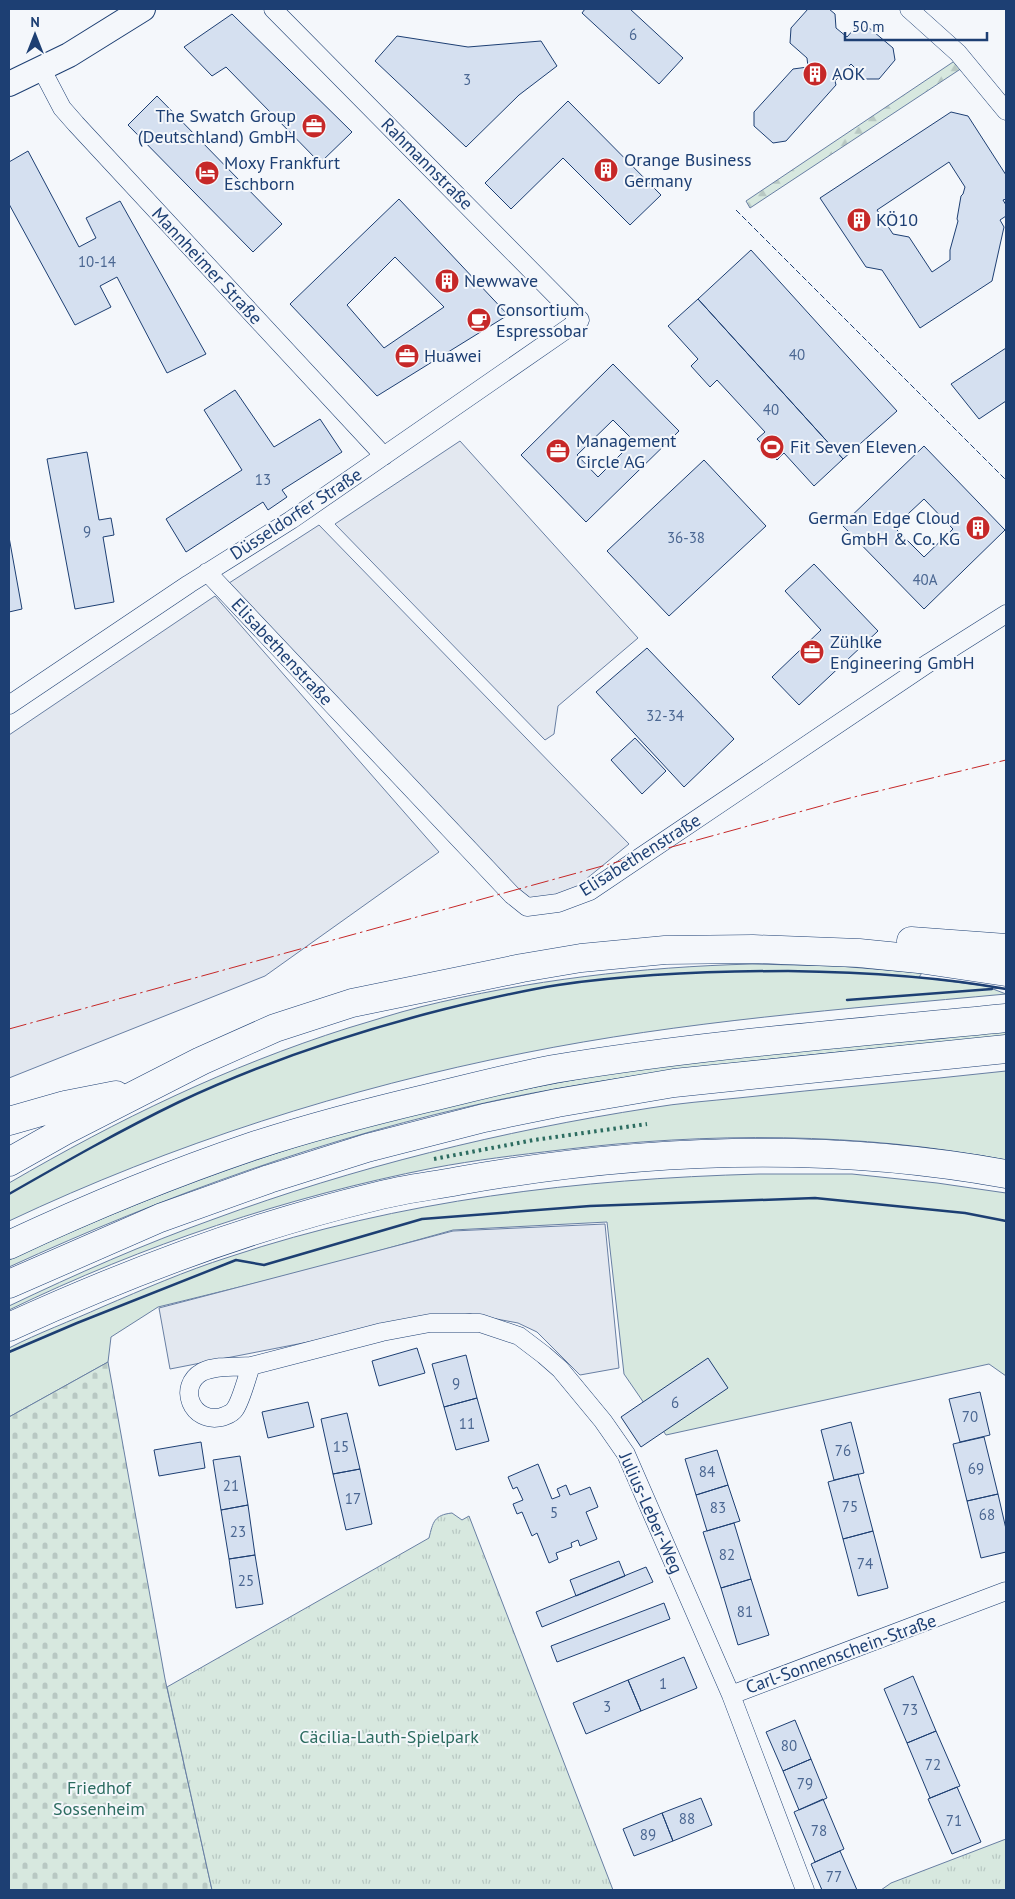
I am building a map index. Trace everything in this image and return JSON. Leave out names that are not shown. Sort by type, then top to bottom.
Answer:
[{"type":"highway","points":[[9,1162],[64,1131],[201,1061],[275,1028],[352,1003],[530,966],[582,958],[793,934],[1006,948]]},
{"type":"highway","points":[[665,950],[754,949],[859,953],[919,959],[1006,972]]},
{"type":"highway","points":[[9,1245],[147,1185],[253,1146],[357,1115],[480,1085],[553,1070],[670,1052],[769,1040],[1006,1018]]},
{"type":"highway","points":[[9,1284],[160,1218],[269,1178],[367,1148],[484,1118],[557,1103],[674,1083],[1006,1049]]},
{"type":"highway","points":[[9,1121],[65,1105],[149,1088]]},
{"type":"highway","points":[[9,1326],[64,1301],[185,1254],[282,1221],[379,1195],[541,1168],[703,1153],[808,1153],[904,1159],[1006,1174]]},
{"type":"street","points":[[9,84],[27,73],[69,55],[143,9]]},
{"type":"street","name":"Rahmannstraße","points":[[274,9],[580,320]]},
{"type":"street","points":[[908,9],[958,53],[1006,111]]},
{"type":"street","name":"Mannheimer Straße","points":[[27,73],[62,108],[384,456]]},
{"type":"street","name":"Düsseldorfer Straße","points":[[9,706],[207,572],[291,520],[580,320]]},
{"type":"street","name":"Elisabethenstraße","points":[[207,572],[512,895],[527,906],[558,903],[590,891],[930,662],[1006,614]]},
{"type":"street","name":"Julius-Leber-Weg","points":[[251,1366],[382,1332],[430,1323],[480,1323],[519,1336],[560,1369],[604,1421],[626,1454],[731,1695]]},
{"type":"street","name":"Carl-Sonnenschein-Straße","points":[[805,1890],[731,1695],[1006,1591]]},
{"type":"green space","points":[[956,60],[962,68],[750,208],[746,201]]},
{"type":"green space","points":[[752,964],[838,966],[922,973],[919,977],[1001,988],[993,989],[1006,994],[704,1024],[584,1042],[458,1067],[326,1101],[261,1121],[133,1167],[9,1221],[9,1183],[91,1137],[174,1096],[216,1077],[303,1043],[411,1009],[502,989],[585,976],[668,968]]},
{"type":"green space","points":[[1006,1030],[1006,1036],[815,1054],[687,1069],[561,1088],[498,1100],[372,1131],[249,1170],[128,1216],[9,1267],[9,1260],[50,1241],[135,1205],[221,1172],[352,1130],[445,1106],[600,1075],[701,1060]]},
{"type":"green space","points":[[1006,1071],[1006,1160],[895,1144],[840,1140],[728,1138],[616,1144],[481,1160],[433,1168],[324,1193],[216,1226],[111,1264],[9,1310],[9,1306],[59,1282],[188,1229],[267,1200],[375,1167],[429,1153],[539,1128],[661,1106]]},
{"type":"green space","points":[[759,1174],[852,1174],[1006,1193],[1006,1376],[989,1364],[666,1435],[624,1374],[607,1222],[453,1230],[321,1267],[158,1307],[111,1337],[108,1362],[9,1417],[9,1348],[149,1287],[229,1257],[293,1237],[359,1221],[424,1207],[491,1196],[557,1187],[624,1181]]},
{"type":"green space","name":"Friedhof Sossenheim","points":[[108,1362],[165,1679],[212,1890],[9,1890],[9,1417]]},
{"type":"green space","name":"Cäcilia-Lauth-Spielpark","points":[[452,1513],[462,1520],[469,1516],[613,1890],[212,1890],[167,1687],[429,1538],[435,1520]]},
{"type":"green space","points":[[1006,1839],[1006,1890],[881,1890],[891,1883]]},
{"type":"shaded area","points":[[460,441],[638,638],[558,706],[554,734],[545,740],[335,524]]},
{"type":"shaded area","points":[[319,525],[629,844],[569,893],[525,900],[226,585]]},
{"type":"shaded area","points":[[215,596],[439,852],[265,976],[9,1078],[9,735]]},
{"type":"shaded area","points":[[605,1224],[619,1368],[580,1375],[537,1332],[518,1323],[470,1314],[431,1318],[170,1369],[159,1308],[453,1231]]},
{"type":"building","points":[[585,9],[630,9],[683,58],[659,84],[582,13]]},
{"type":"building","name":"AOK","points":[[808,9],[829,9],[835,14],[836,28],[847,37],[855,28],[868,27],[893,48],[895,60],[879,79],[866,79],[851,64],[835,81],[836,85],[786,141],[773,143],[754,126],[754,112],[793,69],[808,67],[807,58],[790,43],[791,28]]},
{"type":"building","points":[[232,14],[352,132],[320,163],[226,67],[212,76],[184,47]]},
{"type":"building","points":[[397,36],[468,47],[541,41],[557,66],[519,95],[466,147],[375,61]]},
{"type":"building","points":[[157,96],[282,224],[253,252],[128,125]]},
{"type":"building","name":"Orange Business Germany","points":[[568,101],[661,195],[630,225],[563,158],[511,209],[485,183]]},
{"type":"building","name":"KÖ10","points":[[951,112],[968,116],[1006,175],[1006,199],[1003,200],[1006,205],[1006,216],[1000,220],[1004,227],[992,281],[920,328],[882,270],[866,267],[820,198]],"holes":[[[949,162],[965,187],[961,196],[958,221],[950,250],[950,260],[932,272],[909,237],[893,234],[877,210]]]},
{"type":"building","points":[[28,151],[79,247],[96,238],[86,218],[120,201],[206,354],[167,373],[117,277],[100,286],[111,307],[75,325],[9,204],[9,162]]},
{"type":"building","name":"Newwave","points":[[399,199],[508,315],[377,396],[290,304]],"holes":[[[395,257],[444,307],[384,348],[347,305]]]},
{"type":"building","points":[[751,250],[897,411],[843,459],[698,299]]},
{"type":"building","points":[[698,299],[843,459],[814,486],[784,453],[777,460],[757,439],[765,432],[717,380],[710,387],[691,366],[698,359],[668,326]]},
{"type":"building","points":[[1006,348],[1006,401],[979,419],[951,384]]},
{"type":"building","points":[[613,364],[679,431],[586,522],[521,455]],"holes":[[[613,420],[634,441],[598,477],[577,455]]]},
{"type":"building","points":[[235,390],[274,447],[320,419],[342,452],[282,490],[287,497],[268,510],[263,502],[186,552],[166,519],[242,470],[204,410]]},
{"type":"building","name":"German Edge Cloud GmbH & Co. KG","points":[[924,446],[1005,530],[924,609],[842,525]],"holes":[[[924,499],[953,529],[924,557],[894,527]]]},
{"type":"building","points":[[87,452],[99,520],[111,518],[113,529],[114,535],[103,537],[114,602],[75,609],[47,459]]},
{"type":"building","points":[[704,460],[766,526],[669,616],[607,551]]},
{"type":"building","points":[[9,537],[22,609],[9,612]]},
{"type":"building","points":[[814,564],[878,631],[799,705],[772,677],[821,630],[785,591]]},
{"type":"building","points":[[647,648],[734,739],[684,787],[596,692]]},
{"type":"building","points":[[635,738],[666,771],[642,794],[611,760]]},
{"type":"building","points":[[417,1348],[425,1373],[379,1386],[372,1361]]},
{"type":"building","points":[[466,1355],[477,1398],[444,1407],[432,1364]]},
{"type":"building","points":[[708,1358],[728,1388],[641,1447],[621,1417]]},
{"type":"building","points":[[980,1392],[990,1435],[960,1442],[949,1399]]},
{"type":"building","points":[[477,1398],[489,1441],[456,1450],[444,1407]]},
{"type":"building","points":[[308,1402],[314,1427],[268,1438],[262,1412]]},
{"type":"building","points":[[347,1413],[360,1469],[333,1474],[321,1419]]},
{"type":"building","points":[[851,1422],[864,1473],[834,1480],[821,1430]]},
{"type":"building","points":[[984,1437],[998,1494],[967,1501],[953,1444]]},
{"type":"building","points":[[201,1442],[205,1468],[159,1476],[154,1450]]},
{"type":"building","points":[[717,1450],[728,1485],[696,1495],[685,1459]]},
{"type":"building","points":[[240,1456],[248,1505],[221,1510],[213,1460]]},
{"type":"building","points":[[538,1464],[552,1499],[560,1496],[557,1489],[566,1485],[570,1495],[590,1487],[598,1507],[586,1512],[597,1539],[580,1546],[578,1540],[571,1543],[572,1547],[556,1553],[558,1559],[549,1563],[537,1533],[532,1536],[522,1512],[517,1514],[513,1504],[523,1500],[517,1487],[513,1489],[508,1477]]},
{"type":"building","points":[[360,1469],[372,1524],[346,1530],[333,1474]]},
{"type":"building","points":[[858,1474],[873,1531],[843,1539],[828,1482]]},
{"type":"building","points":[[728,1485],[740,1521],[707,1531],[696,1495]]},
{"type":"building","points":[[998,1494],[1006,1529],[1006,1552],[981,1558],[967,1501]]},
{"type":"building","points":[[248,1505],[255,1555],[229,1559],[221,1510]]},
{"type":"building","points":[[734,1523],[751,1579],[721,1588],[703,1532]]},
{"type":"building","points":[[873,1531],[888,1588],[858,1596],[843,1539]]},
{"type":"building","points":[[255,1555],[263,1604],[236,1608],[229,1559]]},
{"type":"building","points":[[619,1561],[625,1576],[576,1596],[570,1580]]},
{"type":"building","points":[[646,1567],[653,1582],[542,1627],[536,1612]]},
{"type":"building","points":[[751,1579],[769,1635],[738,1645],[721,1588]]},
{"type":"building","points":[[664,1603],[670,1619],[557,1662],[551,1646]]},
{"type":"building","points":[[684,1657],[697,1688],[641,1711],[628,1680]]},
{"type":"building","points":[[913,1676],[936,1731],[907,1743],[884,1689]]},
{"type":"building","points":[[628,1680],[641,1711],[586,1734],[573,1703]]},
{"type":"building","points":[[795,1720],[811,1759],[783,1771],[766,1732]]},
{"type":"building","points":[[936,1731],[960,1786],[930,1798],[907,1743]]},
{"type":"building","points":[[811,1759],[827,1798],[799,1810],[783,1771]]},
{"type":"building","points":[[957,1787],[981,1842],[952,1854],[928,1799]]},
{"type":"building","points":[[701,1798],[712,1825],[673,1841],[662,1813]]},
{"type":"building","points":[[823,1799],[844,1849],[815,1862],[794,1812]]},
{"type":"building","points":[[662,1813],[673,1841],[634,1856],[623,1829]]},
{"type":"building","points":[[840,1851],[857,1890],[822,1890],[811,1864]]},
{"type":"hedge","points":[[434,1159],[534,1140],[647,1124]]},
{"type":"fence","points":[[736,210],[1006,480]]},
{"type":"wall","points":[[9,1194],[136,1124],[211,1087],[343,1038],[445,1009],[515,993],[558,985],[615,978],[759,971],[870,974],[952,981],[1006,989]]},
{"type":"wall","points":[[847,1000],[992,989]]},
{"type":"wall","points":[[9,1352],[236,1260],[264,1265],[422,1219],[590,1206],[815,1198],[965,1213],[1006,1221]]},
{"type":"power","points":[[9,1029],[850,798],[1006,760]]},
{"type":"place","name":"AOK","points":[[815,74]]},
{"type":"place","name":"The Swatch Group (Deutschland) GmbH","points":[[314,126]]},
{"type":"place","name":"Orange Business Germany","points":[[606,170]]},
{"type":"place","name":"Moxy Frankfurt Eschborn","points":[[207,173]]},
{"type":"place","name":"KÖ10","points":[[859,220]]},
{"type":"place","name":"Newwave","points":[[447,281]]},
{"type":"place","name":"Consortium Espressobar","points":[[479,320]]},
{"type":"place","name":"Huawei","points":[[407,356]]},
{"type":"place","name":"Fit Seven Eleven","points":[[772,447]]},
{"type":"place","name":"Management Circle AG","points":[[558,451]]},
{"type":"place","name":"German Edge Cloud GmbH & Co. KG","points":[[978,528]]},
{"type":"place","name":"Zühlke Engineering GmbH","points":[[812,652]]}]
